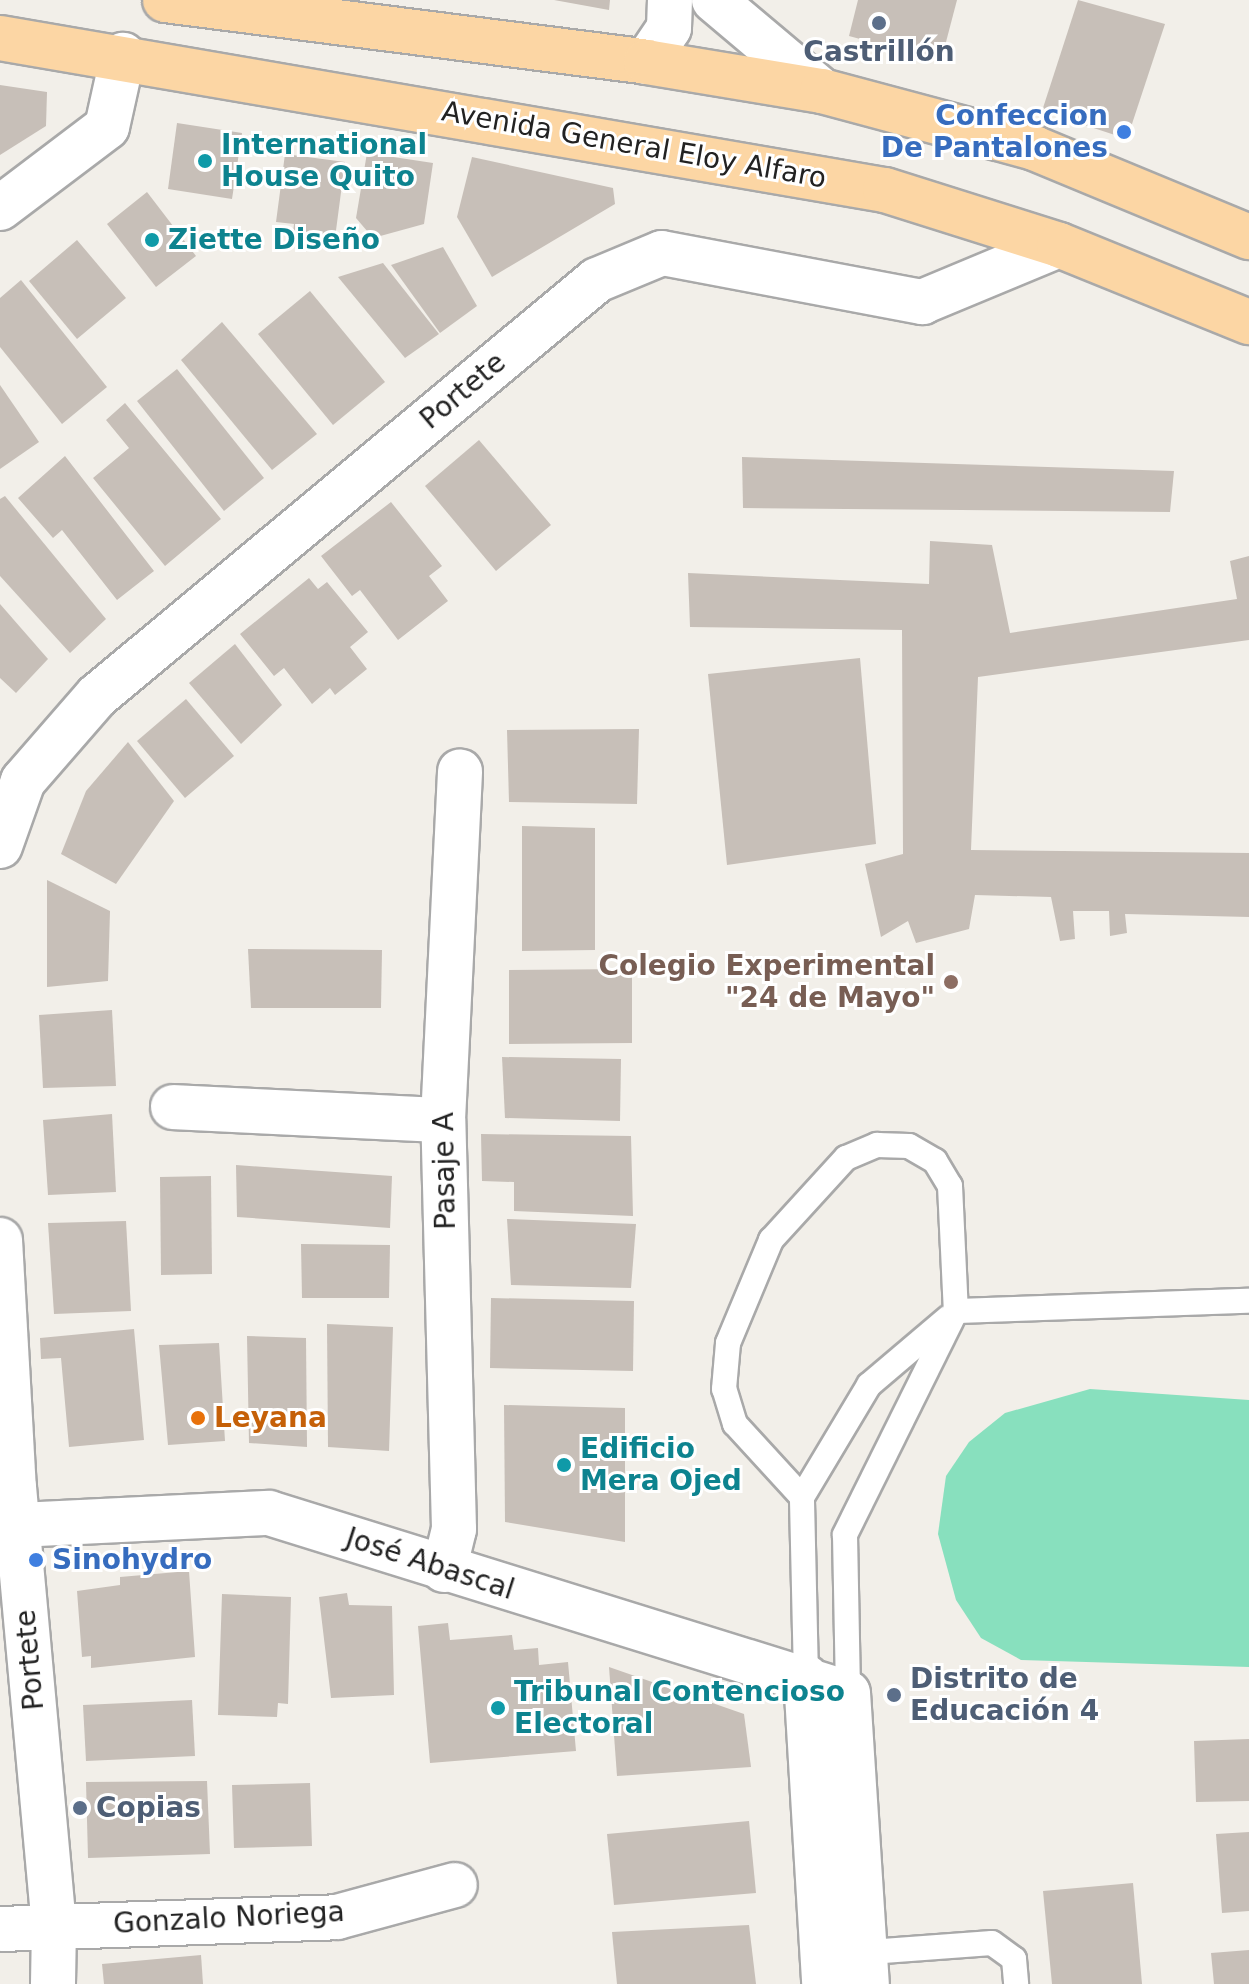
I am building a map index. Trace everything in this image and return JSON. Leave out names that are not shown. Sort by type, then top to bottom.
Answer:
[{"type":"main road","points":[[165,0],[646,62],[822,91],[1034,148],[1249,237]]},
{"type":"main road","name":"Avenida General Eloy Alfaro","points":[[0,38],[123,55],[885,190],[1059,245],[1249,322]]},
{"type":"street","points":[[646,62],[669,28],[670,0]]},
{"type":"street","points":[[714,0],[822,91]]},
{"type":"street","points":[[0,208],[107,127],[123,55]]},
{"type":"street","name":"Portete","points":[[0,846],[23,781],[97,696],[597,280],[662,253],[922,302],[1059,245]]},
{"type":"street","name":"Pasaje A","points":[[444,1570],[454,1529],[443,1120],[460,771]]},
{"type":"street","points":[[173,1107],[443,1120]]},
{"type":"street","name":"Portete","points":[[0,1240],[9,1525],[54,1926],[53,1984]]},
{"type":"street","name":"José Abascal","points":[[9,1525],[269,1513],[444,1570],[806,1677],[848,1693]]},
{"type":"street","points":[[806,1677],[823,1970]]},
{"type":"street","points":[[848,1693],[866,1968]]},
{"type":"street","name":"Gonzalo Noriega","points":[[0,1929],[337,1917],[455,1885]]},
{"type":"lane","points":[[802,1497],[735,1424],[724,1389],[728,1343],[771,1240],[846,1158],[877,1145],[909,1146],[935,1161],[950,1186],[956,1311],[845,1535],[848,1693]]},
{"type":"lane","points":[[806,1677],[802,1497],[869,1385],[956,1311],[1249,1301]]},
{"type":"lane","points":[[823,1970],[866,1968],[992,1943],[1014,1959],[1016,1984]]},
{"type":"green space","points":[[1090,1389],[1249,1400],[1249,1667],[1021,1660],[981,1638],[956,1600],[938,1534],[946,1476],[969,1442],[1005,1413]]},
{"type":"building","points":[[554,0],[610,0],[609,10]]},
{"type":"building","points":[[858,0],[957,0],[941,61],[849,36]]},
{"type":"building","points":[[1078,0],[1165,24],[1127,139],[1042,111]]},
{"type":"building","points":[[0,85],[47,92],[46,126],[0,155]]},
{"type":"building","name":"International House Quito","points":[[177,123],[242,133],[232,199],[168,189]]},
{"type":"building","points":[[367,153],[433,163],[424,224],[373,238],[356,218]]},
{"type":"building","points":[[285,154],[345,162],[335,238],[293,233],[294,224],[276,222]]},
{"type":"building","points":[[472,157],[613,188],[615,204],[492,277],[457,217]]},
{"type":"building","name":"Ziette Diseño","points":[[147,192],[196,256],[156,287],[107,224]]},
{"type":"building","points":[[77,240],[126,298],[77,339],[29,281]]},
{"type":"building","points":[[443,247],[477,306],[440,333],[391,265]]},
{"type":"building","points":[[383,263],[439,334],[405,358],[338,277]]},
{"type":"building","points":[[21,280],[107,387],[62,424],[0,347],[0,298]]},
{"type":"building","points":[[310,291],[385,382],[333,425],[258,334]]},
{"type":"building","points":[[222,322],[317,434],[272,470],[181,360]]},
{"type":"building","points":[[177,369],[264,478],[224,511],[137,401]]},
{"type":"building","points":[[0,385],[39,442],[0,469]]},
{"type":"building","points":[[125,403],[221,519],[165,566],[93,478],[129,448],[106,420]]},
{"type":"building","points":[[479,440],[551,525],[496,571],[425,486]]},
{"type":"building","points":[[65,456],[154,571],[117,600],[62,530],[53,538],[18,498]]},
{"type":"building","points":[[742,457],[1174,471],[1170,512],[743,508]]},
{"type":"building","points":[[5,496],[106,619],[70,653],[0,576],[0,499]]},
{"type":"building","points":[[391,502],[442,566],[429,576],[448,601],[398,640],[360,590],[352,596],[321,556]]},
{"type":"building","points":[[930,541],[992,545],[1010,633],[1237,599],[1230,561],[1249,556],[1249,640],[978,677],[971,850],[1249,853],[1249,917],[1125,914],[1127,933],[1110,936],[1109,911],[1073,911],[1075,939],[1060,941],[1051,897],[975,895],[969,929],[916,943],[908,921],[881,937],[865,864],[903,854],[902,630],[690,627],[688,573],[929,584]]},
{"type":"building","points":[[309,578],[318,589],[327,582],[368,632],[350,647],[367,669],[335,695],[330,688],[312,704],[284,668],[274,676],[240,634]]},
{"type":"building","points":[[0,604],[48,659],[16,693],[0,678]]},
{"type":"building","points":[[235,644],[282,705],[241,744],[189,683]]},
{"type":"building","points":[[860,658],[876,844],[727,865],[708,674]]},
{"type":"building","points":[[186,699],[234,756],[185,798],[137,741]]},
{"type":"building","points":[[639,729],[637,804],[509,802],[507,730]]},
{"type":"building","points":[[128,742],[174,801],[116,884],[61,854],[86,791]]},
{"type":"building","points":[[522,826],[595,828],[595,950],[522,951]]},
{"type":"building","points":[[47,880],[110,911],[108,981],[47,987]]},
{"type":"building","points":[[248,949],[382,950],[381,1008],[251,1008]]},
{"type":"building","points":[[632,969],[632,1043],[509,1044],[509,970]]},
{"type":"building","points":[[112,1010],[116,1086],[43,1088],[39,1015]]},
{"type":"building","points":[[502,1057],[621,1059],[620,1121],[505,1118]]},
{"type":"building","points":[[112,1114],[116,1192],[48,1195],[43,1120]]},
{"type":"building","points":[[481,1134],[631,1136],[633,1216],[514,1211],[514,1182],[482,1181]]},
{"type":"building","points":[[236,1165],[392,1176],[390,1228],[237,1217]]},
{"type":"building","points":[[211,1176],[212,1274],[161,1275],[160,1177]]},
{"type":"building","points":[[507,1219],[636,1224],[631,1288],[511,1285]]},
{"type":"building","points":[[126,1221],[131,1311],[54,1314],[48,1223]]},
{"type":"building","points":[[301,1244],[390,1245],[389,1298],[302,1298]]},
{"type":"building","points":[[491,1298],[634,1301],[633,1371],[490,1368]]},
{"type":"building","points":[[327,1324],[393,1327],[389,1451],[328,1447]]},
{"type":"building","points":[[134,1329],[144,1440],[69,1447],[61,1358],[41,1359],[40,1338]]},
{"type":"building","points":[[247,1336],[306,1338],[307,1447],[249,1443]]},
{"type":"building","points":[[219,1343],[225,1441],[168,1445],[159,1345]]},
{"type":"building","name":"Edificio Mera Ojed","points":[[504,1405],[625,1408],[625,1542],[505,1522]]},
{"type":"building","points":[[189,1571],[195,1657],[91,1668],[91,1656],[82,1657],[77,1591],[120,1585],[120,1577]]},
{"type":"building","points":[[347,1593],[349,1605],[392,1606],[394,1695],[331,1698],[319,1597]]},
{"type":"building","points":[[222,1594],[291,1597],[288,1704],[278,1703],[277,1717],[218,1715]]},
{"type":"building","name":"Tribunal Contencioso Electoral","points":[[448,1623],[450,1640],[512,1635],[514,1650],[538,1648],[539,1665],[568,1662],[576,1751],[430,1763],[418,1626]]},
{"type":"building","points":[[609,1667],[744,1714],[751,1767],[617,1776]]},
{"type":"building","points":[[192,1700],[195,1756],[86,1761],[83,1705]]},
{"type":"building","points":[[1249,1739],[1249,1801],[1196,1802],[1194,1741]]},
{"type":"building","points":[[207,1781],[210,1854],[88,1858],[86,1782]]},
{"type":"building","points":[[310,1783],[312,1846],[234,1848],[232,1785]]},
{"type":"building","points":[[749,1821],[756,1893],[614,1905],[607,1834]]},
{"type":"building","points":[[1249,1832],[1249,1911],[1222,1913],[1216,1834]]},
{"type":"building","points":[[1133,1883],[1142,1984],[1052,1984],[1043,1891]]},
{"type":"building","points":[[749,1925],[756,1984],[617,1984],[612,1932]]},
{"type":"building","points":[[1249,1950],[1249,1984],[1214,1984],[1211,1953]]},
{"type":"building","points":[[201,1955],[203,1984],[104,1984],[102,1964]]},
{"type":"place","name":"Castrillón","points":[[879,23]]},
{"type":"place","name":"Confeccion De Pantalones","points":[[1124,132]]},
{"type":"place","name":"International House Quito","points":[[205,161]]},
{"type":"place","name":"Ziette Diseño","points":[[152,240]]},
{"type":"place","name":"Colegio Experimental \"24 de Mayo\"","points":[[951,982]]},
{"type":"place","name":"Leyana","points":[[198,1418]]},
{"type":"place","name":"Edificio Mera Ojed","points":[[564,1465]]},
{"type":"place","name":"Sinohydro","points":[[36,1560]]},
{"type":"place","name":"Distrito de Educación 4","points":[[894,1695]]},
{"type":"place","name":"Tribunal Contencioso Electoral","points":[[498,1708]]},
{"type":"place","name":"Copias","points":[[80,1808]]}]
